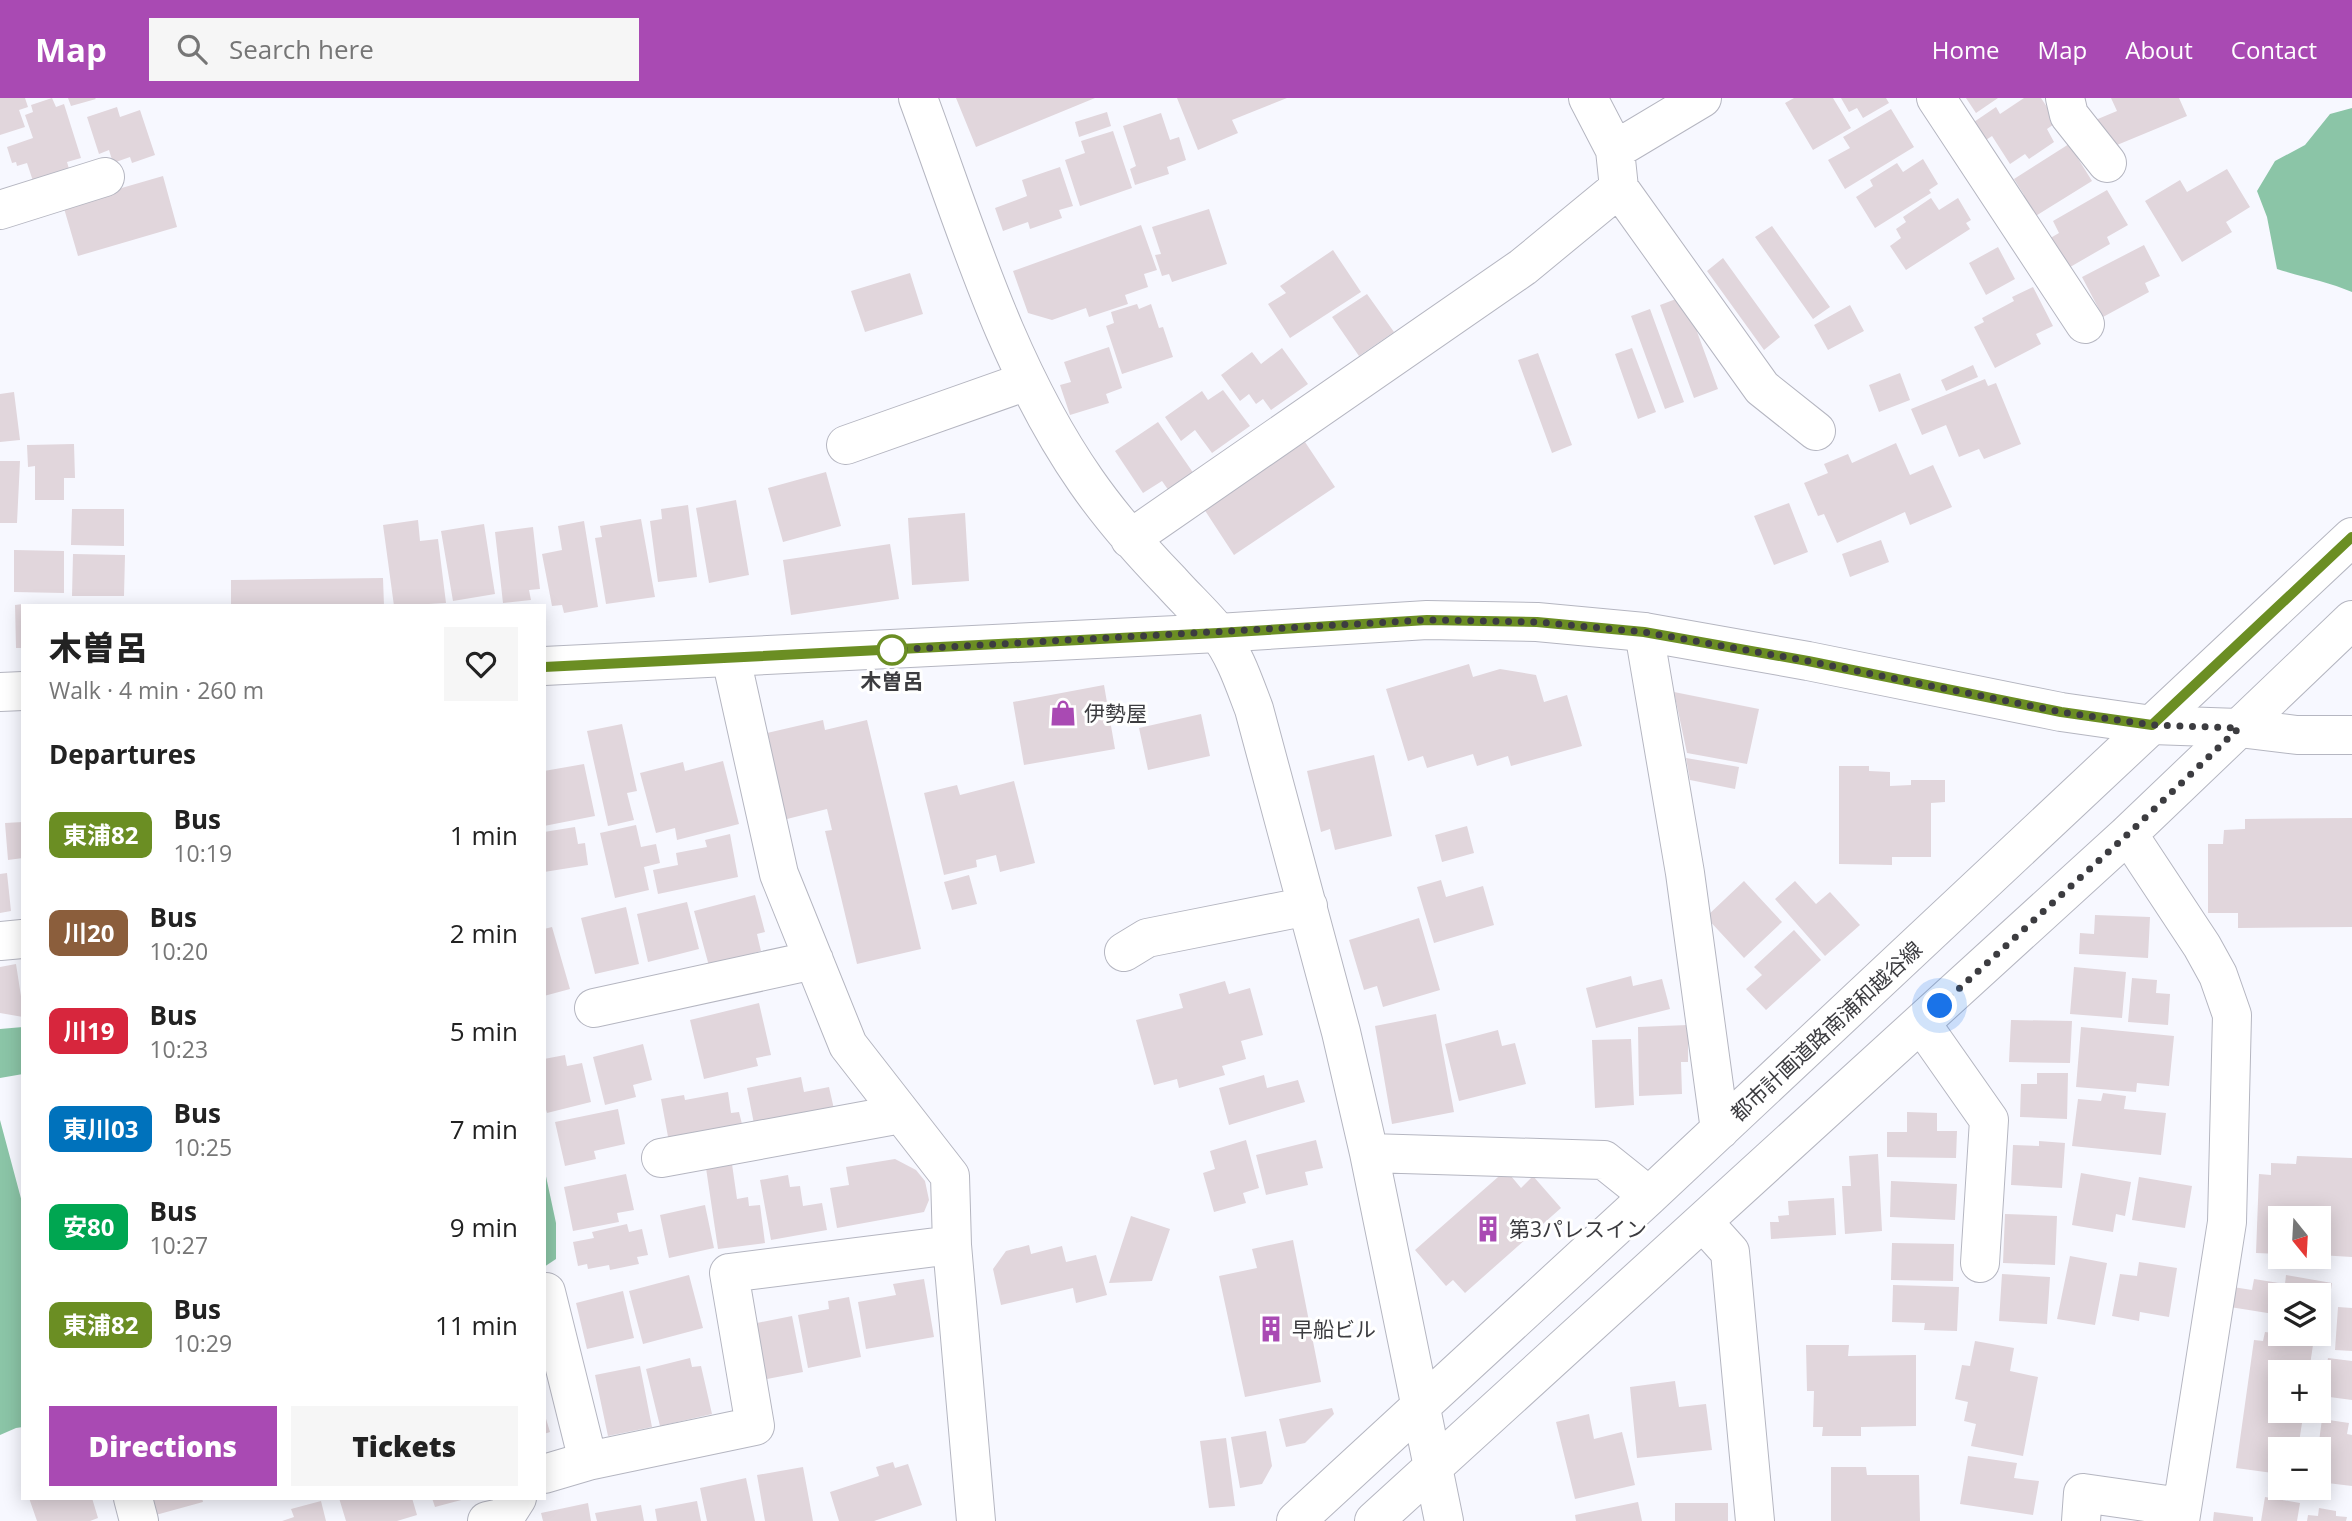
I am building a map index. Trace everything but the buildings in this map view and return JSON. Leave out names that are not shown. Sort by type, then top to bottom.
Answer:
[{"type":"street","points":[[918,98],[984,277],[1041,410],[1085,480],[1130,539],[1218,633],[1239,669],[1254,709],[1341,1032],[1369,1153],[1444,1521]]},
{"type":"street","points":[[1588,98],[1615,150],[1619,188],[1762,388],[1816,431]]},
{"type":"street","points":[[1615,150],[1702,98]]},
{"type":"street","points":[[1936,98],[2085,324]]},
{"type":"street","points":[[2065,98],[2069,115],[2107,163]]},
{"type":"street","points":[[0,210],[105,177]]},
{"type":"street","points":[[1130,539],[1524,267],[1619,188]]},
{"type":"street","points":[[846,445],[1027,381]]},
{"type":"street","name":"都市計画道路南浦和越谷線","points":[[1296,1521],[1720,1130],[2352,537]]},
{"type":"street","points":[[546,666],[1218,633],[1427,620],[1537,622],[1644,632],[1808,661],[2061,712],[2152,725],[2239,728],[2297,735],[2352,735]]},
{"type":"street","points":[[1374,1521],[2128,834],[2352,620]]},
{"type":"street","points":[[1644,632],[1685,873],[1720,1130]]},
{"type":"street","points":[[731,658],[779,874],[848,1045],[950,1176],[952,1245],[976,1521]]},
{"type":"street","points":[[0,692],[21,691]]},
{"type":"street","points":[[2081,1521],[2083,1493],[2180,1514],[2227,1223],[2232,1015],[2218,975],[2202,946],[2128,834]]},
{"type":"street","points":[[1124,952],[1147,938],[1308,906]]},
{"type":"street","points":[[0,941],[21,939]]},
{"type":"street","points":[[594,1007],[814,960]]},
{"type":"street","points":[[1921,1023],[1989,1120],[1980,1263]]},
{"type":"street","points":[[661,1158],[901,1114]]},
{"type":"street","points":[[1369,1153],[1604,1160],[1648,1196]]},
{"type":"street","points":[[1703,1222],[1730,1252],[1755,1521]]},
{"type":"street","points":[[546,1473],[588,1461],[755,1426],[729,1273],[952,1245]]},
{"type":"street","points":[[546,1292],[588,1461]]},
{"type":"street","points":[[134,1500],[139,1521]]},
{"type":"street","points":[[487,1521],[505,1517],[516,1500]]},
{"type":"green space","points":[[2352,108],[2352,292],[2277,269],[2267,217],[2257,191],[2275,161],[2305,145],[2330,114]]},
{"type":"green space","points":[[21,1027],[21,1074],[0,1078],[0,1029]]},
{"type":"green space","points":[[0,1120],[21,1199],[21,1427],[0,1435]]},
{"type":"green space","points":[[546,1176],[556,1223],[556,1259],[546,1266]]},
{"type":"bus line","name":"東浦82","points":[[546,667],[1427,620],[1537,622],[1644,632],[1808,661],[2061,712],[2152,725],[2352,537]]},
{"type":"place","name":"木曽呂","points":[[892,650]]},
{"type":"place","name":"伊勢屋","points":[[1063,713]]},
{"type":"place","name":"第3パレスイン","points":[[1488,1229]]},
{"type":"place","name":"早船ビル","points":[[1271,1329]]},
{"type":"route","points":[[892,650],[1427,620],[1537,622],[1644,632],[1808,661],[2061,712],[2152,725],[2239,728],[1940,1006]]}]
